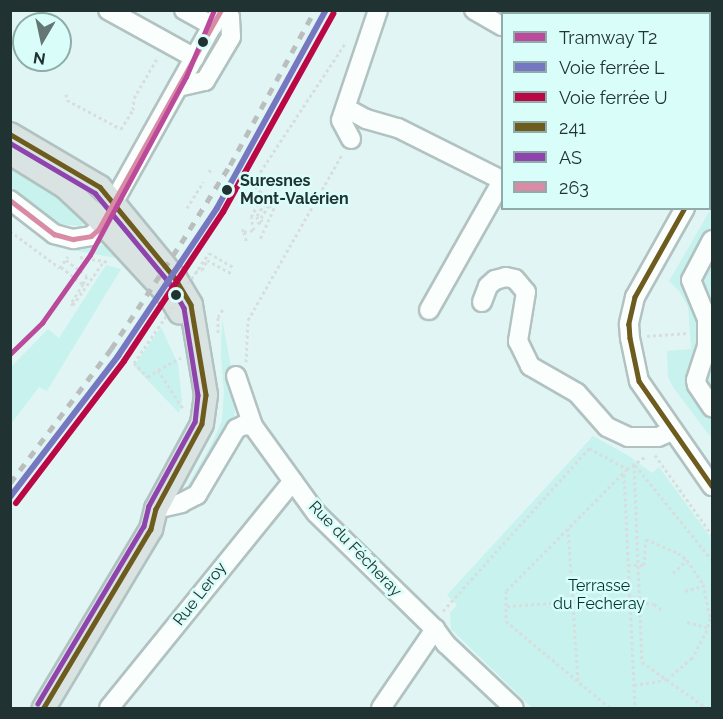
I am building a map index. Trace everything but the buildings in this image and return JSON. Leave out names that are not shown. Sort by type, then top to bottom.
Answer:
[{"type":"main road","points":[[10,134],[81,174],[113,202],[185,295],[191,305],[200,348],[206,395],[202,424],[156,509],[151,529],[44,708]]},
{"type":"main road","points":[[10,153],[65,187],[103,222],[171,298],[200,348]]},
{"type":"main road","points":[[27,708],[140,522],[156,509]]},
{"type":"street","points":[[108,10],[195,58]]},
{"type":"street","points":[[178,87],[205,81],[231,37],[230,17],[184,10]]},
{"type":"street","points":[[351,139],[341,120],[378,10]]},
{"type":"street","points":[[474,10],[501,25]]},
{"type":"street","points":[[10,200],[54,234],[73,239],[91,236],[99,230],[220,16]]},
{"type":"street","points":[[346,108],[366,119],[398,128],[501,180]]},
{"type":"street","points":[[429,309],[501,183]]},
{"type":"street","points":[[684,210],[643,279],[635,297],[629,324],[633,359],[639,381],[712,486]]},
{"type":"street","points":[[712,240],[691,280],[707,330],[704,361],[696,380],[697,386],[712,408]]},
{"type":"street","points":[[482,302],[488,286],[495,280],[506,277],[515,279],[526,292],[518,341],[530,366],[577,393],[607,427],[628,437],[658,437],[672,431]]},
{"type":"street","name":"Rue du Fécheray","points":[[236,376],[253,426],[316,513],[435,629],[446,644],[514,708]]},
{"type":"street","points":[[156,509],[181,503],[197,495],[236,429],[244,425],[253,426]]},
{"type":"street","name":"Rue Leroy","points":[[109,708],[293,481]]},
{"type":"street","points":[[381,708],[435,629]]},
{"type":"path","points":[[260,240],[275,202],[255,186],[257,177],[347,41]]},
{"type":"path","points":[[66,94],[67,100],[121,129],[133,110],[134,98],[151,72],[165,42]]},
{"type":"path","points":[[236,376],[246,369],[248,320],[351,139]]},
{"type":"path","points":[[187,208],[202,182]]},
{"type":"path","points":[[247,243],[243,230],[254,230],[250,214],[260,200],[261,192]]},
{"type":"path","points":[[260,200],[265,203],[257,216],[258,223],[262,222],[261,218],[269,205],[274,208]]},
{"type":"path","points":[[10,231],[83,284]]},
{"type":"path","points":[[176,361],[147,377],[134,363],[209,253],[235,268]]},
{"type":"path","points":[[61,267],[68,255],[113,263]]},
{"type":"path","points":[[66,260],[87,276],[71,303],[74,305],[104,261]]},
{"type":"path","points":[[202,270],[207,261],[232,274]]},
{"type":"path","points":[[666,335],[707,330]]},
{"type":"path","points":[[158,370],[179,405],[202,424]]},
{"type":"path","points":[[444,608],[589,448],[625,471]]},
{"type":"path","points":[[610,708],[506,621],[506,591],[625,471],[652,452],[712,534]]},
{"type":"path","points":[[634,464],[654,485],[712,560]]},
{"type":"path","points":[[634,464],[642,662],[707,708]]},
{"type":"path","points":[[625,471],[635,708]]},
{"type":"path","points":[[568,528],[578,681]]},
{"type":"path","points":[[628,565],[644,565],[646,539],[667,547],[687,560],[704,585],[710,618],[692,658],[664,680],[633,685]]},
{"type":"path","points":[[673,573],[687,560]]},
{"type":"path","points":[[685,591],[704,585]]},
{"type":"path","points":[[506,606],[629,598],[654,604],[661,609]]},
{"type":"path","points":[[687,622],[707,627]]},
{"type":"green space","points":[[11,165],[65,201],[90,221],[80,226],[59,224],[11,187]]},
{"type":"green space","points":[[712,207],[712,439],[673,387],[668,377],[667,351],[691,349],[688,307],[679,291],[669,281]]},
{"type":"green space","points":[[48,241],[63,246],[102,245],[111,248],[120,256],[116,258],[56,247]]},
{"type":"green space","points":[[106,265],[121,269],[47,391],[39,387],[11,424],[11,367],[48,329],[59,338]]},
{"type":"green space","points":[[222,318],[236,395],[234,419],[191,491],[184,492],[222,421],[224,392],[221,357]]},
{"type":"green space","points":[[161,327],[178,364],[182,401],[179,413],[134,366]]},
{"type":"green space","name":"Terrasse du Fecheray","points":[[593,436],[629,456],[652,473],[659,467],[712,539],[712,708],[532,708],[451,629],[450,613],[457,605],[447,595]]},
{"type":"railway","points":[[10,483],[111,349],[181,243],[230,165],[315,10]]},
{"type":"tram line","name":"T2","points":[[10,354],[42,323],[90,255],[186,77],[214,10]]},
{"type":"rail line","name":"L","points":[[10,497],[118,356],[217,208],[326,10]]},
{"type":"rail line","name":"U","points":[[16,503],[124,361],[223,212],[333,14]]},
{"type":"transit line","name":"263","points":[[10,200],[54,234],[73,239],[91,236],[98,230],[221,10]]},
{"type":"transit line","name":"241","points":[[10,134],[100,187],[175,278],[191,305],[206,395],[202,424],[156,509],[151,529],[44,708]]},
{"type":"transit line","name":"AS","points":[[10,143],[95,193],[169,282],[184,308],[198,395],[195,422],[149,506],[144,526],[38,704]]},
{"type":"transit line","name":"241","points":[[684,210],[635,297],[629,324],[630,338],[639,381],[712,486]]},
{"type":"place","name":"Suresnes Mont-Valérien","points":[[227,190]]}]
